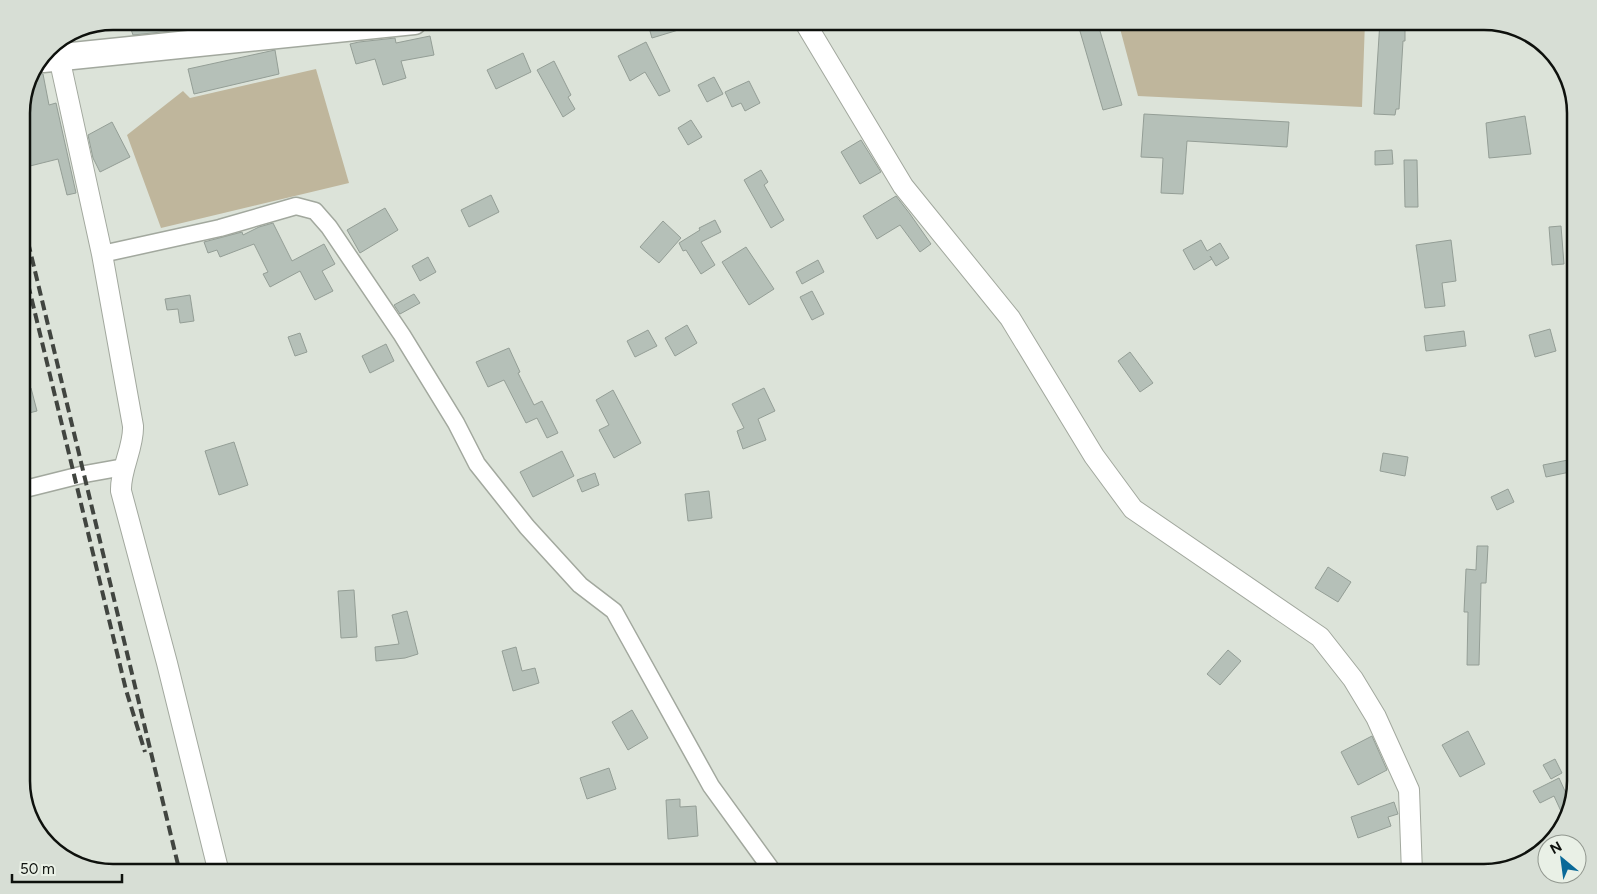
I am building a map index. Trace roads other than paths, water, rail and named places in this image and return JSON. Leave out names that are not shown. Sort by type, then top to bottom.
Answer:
[{"type":"main road","points":[[51,58],[326,30]]},
{"type":"street","points":[[809,30],[903,186],[1010,318],[1094,456],[1133,509],[1320,637],[1353,679],[1376,717],[1410,790],[1412,864]]},
{"type":"street","points":[[51,58],[102,254],[133,426],[132,440],[120,484],[121,491],[217,864]]},
{"type":"street","points":[[102,254],[220,228],[296,206],[315,212],[328,227],[402,335],[456,423],[477,464],[527,527],[580,585],[614,611],[711,786],[767,864]]},
{"type":"street","points":[[30,488],[85,474],[124,467]]},
{"type":"railway","points":[[30,250],[178,864]]},
{"type":"railway","points":[[30,292],[126,690],[145,752]]}]
